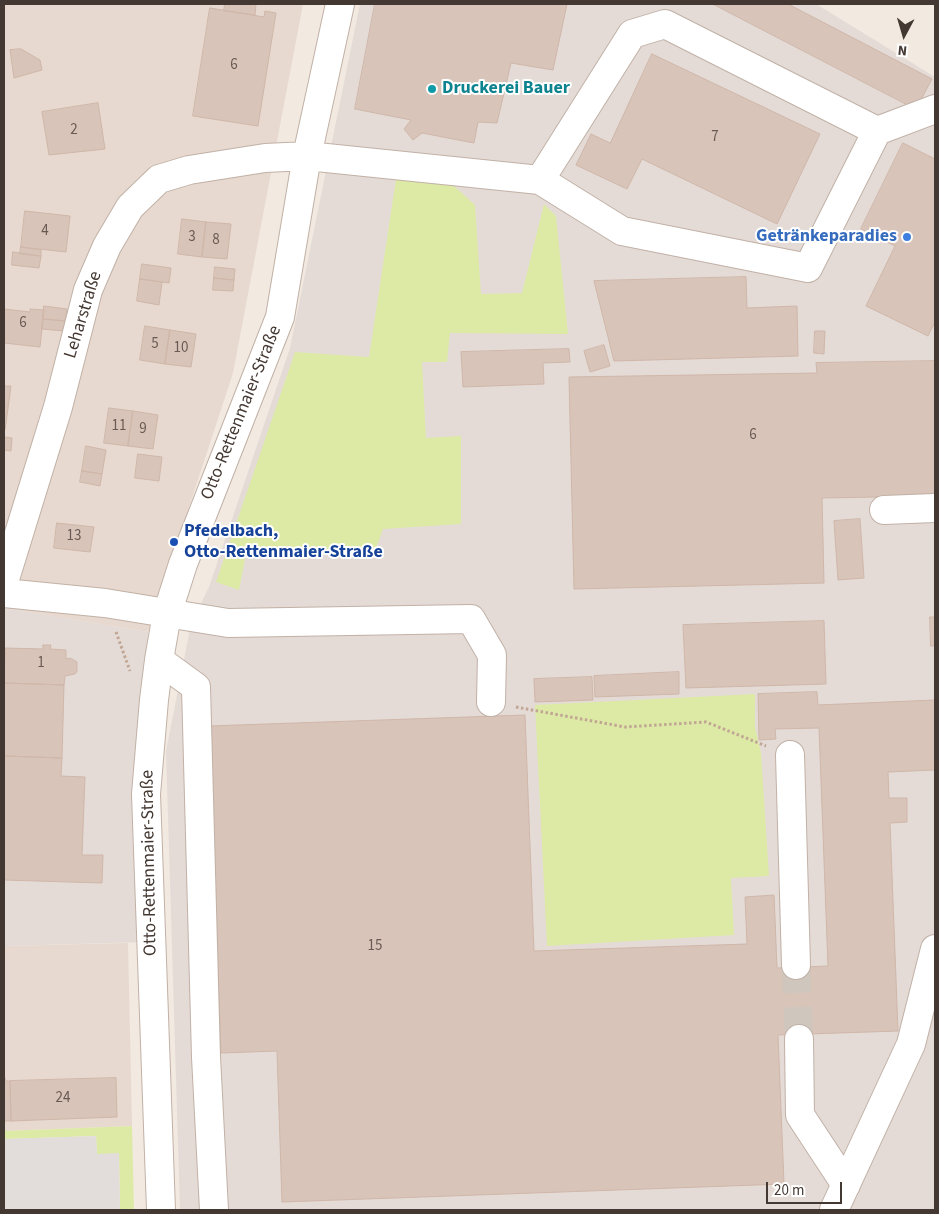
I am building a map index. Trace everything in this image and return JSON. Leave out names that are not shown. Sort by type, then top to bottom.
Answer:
[{"type":"street","name":"Otto-Rettenmaier-Straße","points":[[160,1210],[146,794],[159,660],[166,614],[186,555],[280,317],[307,156],[340,4]]},
{"type":"street","points":[[877,131],[665,24],[632,34],[540,180],[622,231],[808,268],[877,131],[935,109]]},
{"type":"street","name":"Leharstraße","points":[[4,582],[58,407],[88,290],[107,246],[130,207],[159,178],[188,170],[265,158],[307,156],[540,180]]},
{"type":"street","points":[[884,510],[935,508]]},
{"type":"street","points":[[4,593],[105,603],[228,623],[472,619],[492,655],[490,702]]},
{"type":"street","points":[[159,660],[196,687],[206,1057],[214,1210]]},
{"type":"street","points":[[790,756],[796,964]]},
{"type":"street","points":[[834,1210],[911,1044],[935,949]]},
{"type":"street","points":[[799,1039],[800,1115],[846,1185]]},
{"type":"path","points":[[490,702],[625,727],[706,722],[790,756]]},
{"type":"shaded area","points":[[4,4],[303,4],[233,373],[148,632],[4,608]]},
{"type":"shaded area","points":[[360,4],[816,4],[935,77],[935,1210],[180,1210],[166,751],[191,624],[209,587],[290,348]]},
{"type":"shaded area","points":[[4,608],[148,632],[137,798],[144,942],[4,946]]},
{"type":"shaded area","points":[[128,943],[132,1126],[4,1131],[4,946]]},
{"type":"shaded area","points":[[96,1136],[97,1154],[119,1153],[120,1210],[4,1210],[4,1139]]},
{"type":"green space","points":[[396,179],[453,185],[475,205],[481,294],[522,293],[544,204],[556,216],[568,334],[450,333],[447,362],[422,362],[426,438],[461,436],[461,524],[383,529],[375,551],[247,549],[239,590],[216,582],[295,352],[369,357]]},
{"type":"green space","points":[[755,694],[755,727],[761,753],[769,876],[731,878],[734,935],[547,946],[535,705]]},
{"type":"green space","points":[[132,1126],[134,1210],[120,1210],[119,1154],[97,1154],[96,1136],[4,1139],[4,1131]]},
{"type":"building","points":[[225,4],[256,4],[255,15],[224,11]]},
{"type":"building","name":"Druckerei Bauer","points":[[375,4],[567,4],[553,70],[511,63],[497,123],[478,122],[474,143],[422,133],[413,140],[404,129],[411,120],[355,109]]},
{"type":"building","points":[[713,4],[788,4],[932,79],[916,109]]},
{"type":"building","points":[[210,8],[264,17],[265,11],[276,13],[258,126],[193,116]]},
{"type":"building","points":[[21,49],[40,60],[42,70],[14,78],[10,50]]},
{"type":"building","points":[[652,54],[820,134],[777,224],[642,159],[627,189],[576,165],[591,134],[610,143]]},
{"type":"building","points":[[98,103],[105,149],[49,155],[42,112]]},
{"type":"building","name":"Getränkeparadies","points":[[903,143],[935,159],[935,322],[928,336],[866,306],[895,246],[861,229]]},
{"type":"building","points":[[25,211],[70,216],[66,252],[21,247]]},
{"type":"building","points":[[182,219],[206,222],[202,257],[178,254]]},
{"type":"building","points":[[206,222],[231,224],[227,259],[202,257]]},
{"type":"building","points":[[21,247],[41,250],[41,256],[20,254]]},
{"type":"building","points":[[13,252],[41,256],[39,268],[12,265]]},
{"type":"building","points":[[142,264],[171,268],[169,283],[140,279]]},
{"type":"building","points":[[215,267],[235,269],[234,280],[214,278]]},
{"type":"building","points":[[746,277],[747,308],[797,306],[798,356],[614,361],[594,281]]},
{"type":"building","points":[[214,278],[234,280],[233,291],[213,290]]},
{"type":"building","points":[[140,279],[162,282],[159,305],[137,301]]},
{"type":"building","points":[[44,306],[67,309],[65,321],[43,319]]},
{"type":"building","points":[[4,309],[30,312],[30,309],[44,310],[40,347],[4,343]]},
{"type":"building","points":[[43,319],[65,321],[64,331],[42,329]]},
{"type":"building","points":[[145,326],[170,330],[165,364],[140,360]]},
{"type":"building","points":[[170,330],[196,334],[191,367],[165,364]]},
{"type":"building","points":[[815,331],[825,331],[824,354],[814,353]]},
{"type":"building","points":[[604,345],[610,366],[590,372],[584,351]]},
{"type":"building","points":[[569,349],[570,362],[543,363],[544,384],[463,387],[461,352]]},
{"type":"building","points":[[935,361],[935,496],[822,498],[824,583],[574,589],[569,377],[817,373],[816,363]]},
{"type":"building","points":[[4,386],[11,386],[5,430],[4,430]]},
{"type":"building","points":[[109,408],[133,411],[128,446],[104,443]]},
{"type":"building","points":[[133,411],[158,415],[153,449],[128,446]]},
{"type":"building","points":[[4,437],[12,438],[11,451],[4,450]]},
{"type":"building","points":[[86,446],[106,450],[102,474],[82,471]]},
{"type":"building","points":[[138,454],[162,457],[159,481],[135,478]]},
{"type":"building","points":[[82,471],[102,474],[100,486],[80,482]]},
{"type":"building","points":[[860,519],[864,578],[838,580],[834,521]]},
{"type":"building","points":[[57,523],[94,527],[90,552],[54,548]]},
{"type":"building","points":[[930,617],[935,617],[935,646],[931,646]]},
{"type":"building","points":[[824,621],[826,684],[686,688],[683,625]]},
{"type":"building","points":[[43,645],[51,645],[50,649],[66,650],[66,659],[70,658],[77,662],[77,671],[75,674],[65,676],[64,685],[4,683],[5,648],[43,649]]},
{"type":"building","points":[[679,672],[679,694],[595,697],[594,676]]},
{"type":"building","points":[[592,677],[593,700],[535,702],[534,679]]},
{"type":"building","points":[[4,683],[64,685],[62,758],[4,756]]},
{"type":"building","points":[[817,692],[818,705],[935,700],[935,770],[888,772],[889,798],[907,798],[907,822],[890,823],[898,1031],[778,1035],[784,1184],[282,1202],[277,1051],[221,1053],[209,726],[525,715],[534,951],[747,944],[745,897],[774,895],[777,968],[828,966],[819,728],[775,729],[776,739],[759,740],[758,694]]},
{"type":"building","points":[[4,756],[62,758],[61,776],[85,777],[82,855],[103,855],[102,883],[4,880]]},
{"type":"building","points":[[4,1076],[6,1081],[10,1081],[11,1121],[4,1121]]},
{"type":"building","points":[[116,1078],[117,1117],[11,1121],[10,1081]]},
{"type":"tunnel","points":[[796,965],[799,1039]]},
{"type":"place","name":"Druckerei Bauer","points":[[432,89]]},
{"type":"place","name":"Getränkeparadies","points":[[907,237]]},
{"type":"place","name":"Pfedelbach, Otto-Rettenmaier-Straße","points":[[174,542]]}]
